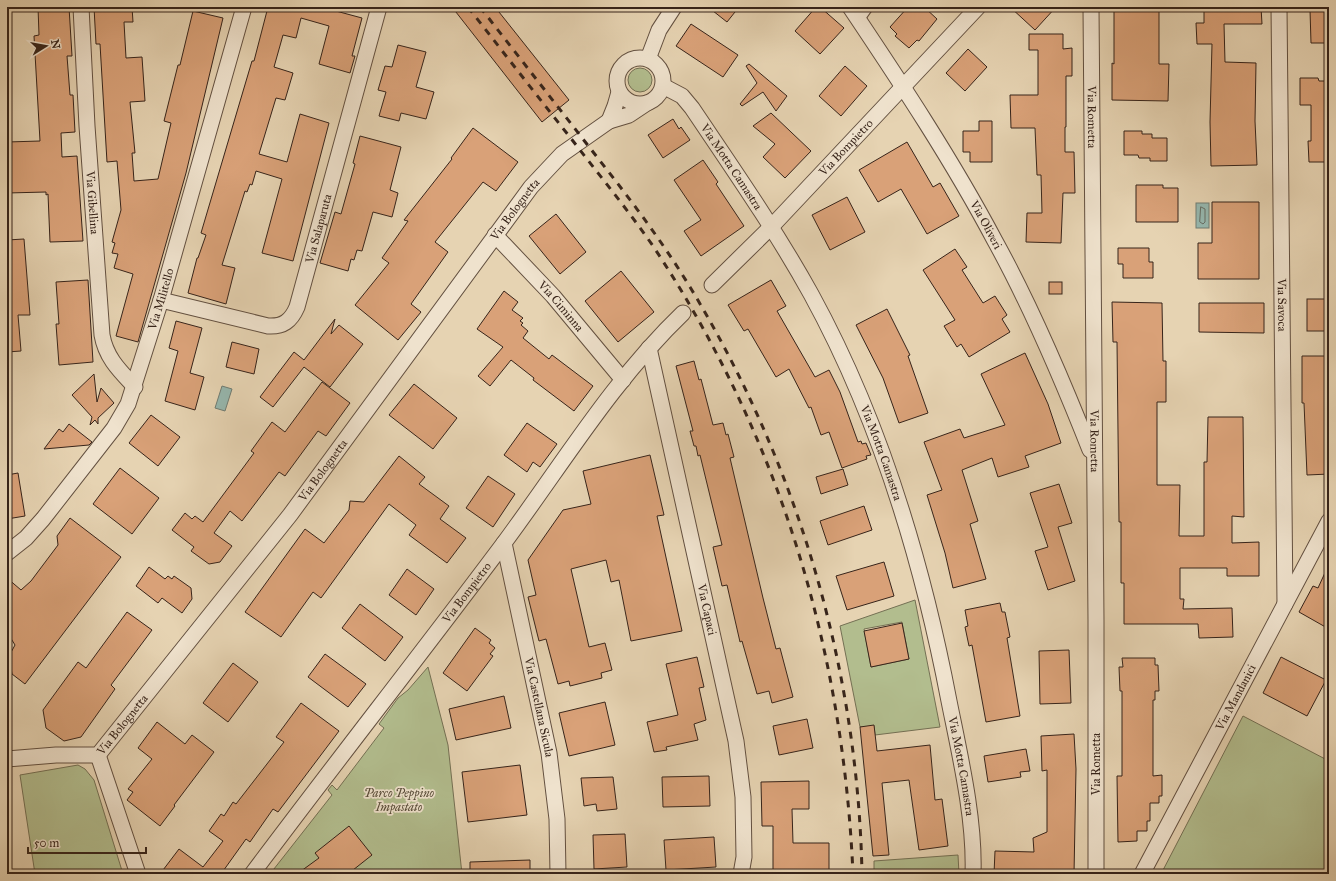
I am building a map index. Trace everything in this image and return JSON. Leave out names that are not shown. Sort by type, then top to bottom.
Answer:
[{"type":"street","name":"Via Gibellina","points":[[81,7],[88,134],[103,340],[111,361],[135,387]]},
{"type":"street","name":"Via Militello","points":[[7,553],[36,526],[114,428],[128,404],[135,387],[161,300],[244,7]]},
{"type":"street","name":"Via Salaparuta","points":[[161,300],[268,326],[282,325],[290,319],[296,307],[380,7]]},
{"type":"street","points":[[648,59],[659,30],[674,7]]},
{"type":"street","name":"Via Oliveri","points":[[850,7],[903,86],[965,186],[1001,250],[1094,458]]},
{"type":"street","name":"Via Bompietro","points":[[712,285],[772,226],[978,7]]},
{"type":"street","name":"Via Rometta","points":[[1091,7],[1096,620],[1096,874]]},
{"type":"street","name":"Via Savoca","points":[[1279,7],[1285,604]]},
{"type":"street","points":[[640,57],[655,63],[663,77],[663,86],[660,93],[647,103],[631,103],[619,92],[616,84],[616,76],[625,62],[632,58],[640,57]]},
{"type":"street","name":"Via Motta Camastra","points":[[663,86],[675,92],[692,108],[772,226],[815,301],[848,370],[878,443],[906,524],[933,624],[952,716],[971,826],[973,874]]},
{"type":"street","points":[[609,121],[616,106],[619,92]]},
{"type":"street","name":"Via Bolognetta","points":[[7,759],[56,755],[98,755],[290,515],[531,187],[549,166],[570,148],[609,121],[629,115],[647,103]]},
{"type":"street","name":"Via Ciminna","points":[[495,235],[558,301],[623,380]]},
{"type":"street","name":"Via Bompietro","points":[[252,874],[504,543],[623,380],[649,348],[683,313]]},
{"type":"street","name":"Via Capaci","points":[[649,348],[736,740],[743,797],[744,857],[741,874]]},
{"type":"street","name":"Via Mandanici","points":[[1142,874],[1329,521]]},
{"type":"street","name":"Via Castellana Sicula","points":[[504,543],[549,753],[557,819],[558,874]]},
{"type":"street","points":[[98,755],[138,874]]},
{"type":"lane","points":[[859,21],[869,7]]},
{"type":"green space","points":[[640,68],[648,72],[652,80],[648,88],[640,92],[632,88],[628,80],[632,72]]},
{"type":"green space","points":[[915,600],[940,727],[875,735],[874,726],[860,727],[840,626]],"holes":[[[902,622],[909,659],[871,667],[864,629]]]},
{"type":"green space","name":"Parco Peppino Impastato","points":[[428,667],[448,745],[462,874],[305,874],[302,870],[297,874],[270,874],[332,795],[328,790],[332,785],[337,790],[384,728],[379,724],[398,698],[408,690]]},
{"type":"green space","points":[[1243,716],[1329,761],[1329,869],[1326,874],[1161,874]]},
{"type":"green space","points":[[78,765],[85,769],[94,780],[123,874],[35,874],[20,775]]},
{"type":"green space","points":[[958,855],[959,874],[874,874],[874,861]]},
{"type":"water","points":[[1196,203],[1209,203],[1209,228],[1196,228]]},
{"type":"water","points":[[222,386],[232,389],[225,411],[215,408]]},
{"type":"building","points":[[38,7],[69,7],[72,56],[67,56],[70,95],[73,95],[75,132],[61,133],[62,157],[77,156],[83,241],[50,242],[48,194],[46,195],[46,192],[7,193],[7,142],[40,141],[34,36],[39,35]]},
{"type":"building","points":[[94,7],[132,7],[133,22],[124,22],[126,58],[142,57],[145,101],[130,102],[135,153],[132,153],[134,181],[158,179],[171,123],[164,121],[193,11],[223,18],[186,173],[138,342],[116,336],[133,274],[114,268],[118,254],[112,253],[115,243],[112,242],[121,210],[117,161],[107,162],[100,44],[96,44]]},
{"type":"building","points":[[268,7],[321,7],[362,18],[352,56],[355,56],[350,73],[319,64],[329,26],[301,18],[296,38],[283,35],[274,67],[293,73],[285,100],[276,98],[259,154],[287,162],[300,114],[329,123],[293,261],[262,253],[282,179],[256,171],[252,185],[250,184],[247,192],[245,191],[222,265],[235,268],[226,304],[188,293],[197,258],[206,235],[201,233],[252,61],[254,61]]},
{"type":"building","points":[[452,7],[495,7],[569,100],[542,122]]},
{"type":"building","points":[[708,7],[739,7],[727,22]]},
{"type":"building","points":[[816,7],[820,7],[844,28],[820,54],[795,31]]},
{"type":"building","points":[[908,7],[924,7],[937,19],[919,41],[917,40],[909,48],[895,36],[897,34],[890,27]]},
{"type":"building","points":[[1010,7],[1056,7],[1035,30]]},
{"type":"building","points":[[1114,7],[1159,7],[1159,64],[1169,64],[1168,101],[1112,100],[1112,63],[1114,64]]},
{"type":"building","points":[[1204,7],[1261,7],[1262,24],[1224,24],[1225,62],[1256,63],[1255,121],[1257,165],[1211,166],[1210,122],[1212,44],[1197,44],[1196,23],[1204,23]]},
{"type":"building","points":[[1329,9],[1329,43],[1311,43],[1310,10]]},
{"type":"building","points":[[691,24],[738,55],[723,77],[676,46]]},
{"type":"building","points":[[1029,34],[1063,34],[1063,49],[1072,48],[1072,76],[1066,76],[1065,152],[1074,152],[1075,193],[1063,193],[1061,243],[1026,242],[1027,213],[1042,213],[1041,175],[1037,175],[1035,128],[1011,128],[1010,95],[1038,95],[1038,50],[1029,50]]},
{"type":"building","points":[[398,45],[426,52],[416,87],[434,92],[426,119],[401,113],[399,121],[379,116],[386,92],[378,90],[385,66],[392,67]]},
{"type":"building","points":[[968,49],[987,67],[965,91],[946,73]]},
{"type":"building","points":[[749,64],[787,96],[776,111],[763,92],[742,106],[740,104],[757,83],[746,66]]},
{"type":"building","points":[[845,66],[867,86],[841,116],[819,96]]},
{"type":"building","points":[[1300,78],[1318,78],[1319,81],[1329,81],[1329,162],[1309,162],[1308,141],[1311,141],[1311,105],[1300,105]]},
{"type":"building","points":[[771,113],[811,151],[785,178],[763,157],[775,144],[753,126]]},
{"type":"building","points":[[673,119],[679,129],[681,127],[690,140],[663,158],[648,135]]},
{"type":"building","points":[[979,121],[992,121],[992,162],[970,162],[970,152],[963,152],[963,131],[979,131]]},
{"type":"building","points":[[473,128],[518,162],[496,191],[483,182],[435,242],[448,252],[411,304],[421,312],[398,340],[355,305],[389,263],[382,258],[408,221],[404,220],[452,159],[451,158]]},
{"type":"building","points":[[1124,131],[1142,131],[1142,134],[1152,134],[1152,138],[1167,138],[1167,161],[1150,161],[1150,158],[1139,158],[1138,155],[1124,155]]},
{"type":"building","points":[[360,136],[401,147],[390,190],[398,193],[392,217],[373,212],[362,251],[357,250],[354,260],[351,259],[348,271],[320,263],[335,212],[341,214],[355,164],[353,163]]},
{"type":"building","points":[[907,142],[933,187],[940,183],[959,216],[927,234],[901,189],[878,202],[859,170]]},
{"type":"building","points":[[703,160],[718,182],[716,184],[744,226],[701,256],[684,231],[701,220],[674,180]]},
{"type":"building","points":[[1136,185],[1163,185],[1163,188],[1178,188],[1178,222],[1136,222]]},
{"type":"building","points":[[847,197],[865,232],[830,250],[812,215]]},
{"type":"building","points":[[1212,202],[1259,202],[1259,279],[1198,279],[1198,243],[1212,243]]},
{"type":"building","points":[[556,214],[586,252],[560,274],[529,236]]},
{"type":"building","points":[[24,239],[30,315],[18,315],[21,351],[7,352],[7,240]]},
{"type":"building","points":[[1118,248],[1149,248],[1149,262],[1153,262],[1153,278],[1123,278],[1123,264],[1118,264]]},
{"type":"building","points":[[955,249],[967,267],[962,270],[983,303],[995,296],[1007,315],[1002,319],[1010,332],[969,357],[961,344],[957,347],[944,326],[955,320],[923,270]]},
{"type":"building","points":[[621,271],[654,312],[618,342],[585,301]]},
{"type":"building","points":[[88,280],[93,362],[59,365],[56,324],[59,324],[56,282]]},
{"type":"building","points":[[771,280],[786,306],[777,311],[815,377],[829,370],[840,392],[858,442],[861,441],[862,444],[866,443],[871,455],[866,456],[867,459],[842,468],[829,432],[821,435],[811,407],[809,408],[789,369],[776,377],[748,329],[744,331],[728,305]]},
{"type":"building","points":[[1049,282],[1062,282],[1062,294],[1049,294]]},
{"type":"building","points":[[504,291],[518,302],[512,310],[523,318],[520,321],[523,323],[521,325],[528,331],[523,338],[549,359],[552,355],[593,386],[574,411],[533,380],[534,378],[511,360],[490,386],[478,376],[503,347],[477,329]]},
{"type":"building","points":[[1307,299],[1329,299],[1329,331],[1307,331]]},
{"type":"building","points":[[1112,302],[1162,303],[1163,361],[1166,361],[1166,402],[1157,402],[1157,485],[1180,485],[1179,536],[1204,536],[1204,462],[1207,462],[1208,417],[1243,417],[1244,517],[1232,516],[1232,543],[1259,542],[1259,576],[1227,576],[1227,568],[1180,568],[1180,599],[1184,599],[1183,609],[1232,608],[1233,637],[1199,638],[1198,624],[1124,624],[1124,583],[1121,583],[1121,522],[1119,522],[1117,342],[1113,342]]},
{"type":"building","points":[[1199,303],[1264,303],[1264,333],[1199,332]]},
{"type":"building","points":[[887,309],[910,355],[908,356],[928,413],[899,423],[883,378],[856,325]]},
{"type":"building","points":[[335,319],[331,334],[339,325],[363,344],[330,387],[304,367],[273,407],[260,397],[294,352],[304,360]]},
{"type":"building","points":[[176,321],[202,328],[190,373],[204,377],[195,410],[165,401],[178,351],[169,348]]},
{"type":"building","points":[[232,342],[259,349],[254,374],[226,367]]},
{"type":"building","points":[[1025,353],[1048,404],[1061,443],[1025,456],[1029,467],[998,477],[992,458],[962,470],[978,521],[970,524],[986,579],[953,588],[945,553],[927,495],[942,490],[924,442],[960,429],[964,438],[1005,425],[981,374]]},
{"type":"building","points":[[1302,356],[1329,356],[1329,474],[1307,475],[1304,403],[1302,403]]},
{"type":"building","points":[[694,361],[699,380],[701,379],[713,425],[723,423],[726,435],[728,434],[734,457],[730,458],[763,598],[776,649],[780,648],[793,697],[772,703],[769,691],[757,694],[742,641],[740,642],[727,585],[722,586],[713,547],[722,545],[700,455],[698,456],[690,431],[693,431],[676,366]]},
{"type":"building","points":[[94,374],[97,402],[101,388],[114,403],[98,418],[98,424],[95,420],[90,425],[92,417],[72,395]]},
{"type":"building","points":[[322,382],[350,403],[326,436],[318,431],[285,476],[279,472],[242,521],[230,511],[214,533],[232,546],[220,562],[209,564],[191,551],[194,547],[172,530],[185,513],[192,519],[195,516],[203,522],[254,453],[251,451],[272,422],[285,432]]},
{"type":"building","points":[[414,384],[457,418],[433,449],[389,415]]},
{"type":"building","points":[[151,415],[180,437],[158,466],[129,443]]},
{"type":"building","points":[[527,423],[557,444],[540,467],[533,462],[527,472],[504,455]]},
{"type":"building","points":[[69,424],[92,442],[89,445],[44,449],[59,429],[63,432]]},
{"type":"building","points":[[650,455],[664,515],[657,516],[682,631],[631,641],[619,580],[611,582],[606,560],[571,569],[589,647],[605,643],[612,670],[601,673],[602,678],[570,686],[569,681],[558,684],[546,639],[539,641],[528,597],[536,595],[528,560],[563,510],[591,504],[583,471]]},
{"type":"building","points":[[399,456],[425,477],[419,484],[449,506],[440,519],[466,538],[447,563],[409,535],[416,525],[389,504],[321,598],[313,592],[281,637],[245,612],[305,529],[324,543],[349,510],[350,501],[364,502]]},
{"type":"building","points":[[120,468],[159,498],[132,534],[93,504]]},
{"type":"building","points":[[843,469],[848,485],[821,494],[816,477]]},
{"type":"building","points":[[18,473],[25,516],[7,519],[7,475]]},
{"type":"building","points":[[488,476],[515,494],[493,527],[466,508]]},
{"type":"building","points":[[1059,484],[1072,523],[1058,527],[1075,581],[1048,590],[1035,551],[1048,547],[1030,493]]},
{"type":"building","points":[[864,506],[872,530],[828,545],[820,521]]},
{"type":"building","points":[[70,518],[121,557],[25,684],[12,674],[9,656],[15,645],[7,632],[7,578],[21,590],[31,581],[58,545],[57,536]]},
{"type":"building","points":[[884,562],[894,596],[847,610],[836,576]]},
{"type":"building","points":[[1329,564],[1329,629],[1299,612],[1313,586],[1318,588]]},
{"type":"building","points":[[149,567],[165,579],[168,576],[172,579],[174,576],[191,588],[192,599],[182,613],[162,598],[158,603],[136,586]]},
{"type":"building","points":[[407,569],[434,589],[416,615],[389,595]]},
{"type":"building","points":[[1000,603],[1002,612],[1005,612],[1010,637],[1007,638],[1020,716],[986,722],[972,645],[969,646],[965,627],[968,626],[965,610]]},
{"type":"building","points":[[360,604],[403,637],[385,661],[342,628]]},
{"type":"building","points":[[127,612],[152,630],[111,685],[115,689],[81,737],[64,741],[46,728],[43,710],[78,662],[86,668]]},
{"type":"building","points":[[902,623],[909,659],[871,667],[864,631]]},
{"type":"building","points":[[475,628],[491,640],[489,643],[495,648],[490,654],[493,656],[467,691],[443,673]]},
{"type":"building","points":[[1069,650],[1071,703],[1040,704],[1039,651]]},
{"type":"building","points":[[325,654],[366,684],[348,707],[308,677]]},
{"type":"building","points":[[697,657],[704,687],[699,688],[706,720],[694,724],[698,740],[666,747],[667,750],[654,752],[647,722],[678,715],[666,664]]},
{"type":"building","points":[[1281,657],[1326,680],[1307,716],[1263,693]]},
{"type":"building","points":[[1122,658],[1155,658],[1155,665],[1158,665],[1159,691],[1155,691],[1155,700],[1153,700],[1153,776],[1162,775],[1162,796],[1159,796],[1159,803],[1150,803],[1150,821],[1147,821],[1147,831],[1137,831],[1137,841],[1118,842],[1117,776],[1122,776],[1122,691],[1120,691],[1119,667],[1123,667]]},
{"type":"building","points":[[233,663],[258,682],[228,722],[203,703]]},
{"type":"building","points":[[504,696],[511,728],[456,740],[449,709]]},
{"type":"building","points":[[605,702],[615,745],[569,756],[559,713]]},
{"type":"building","points":[[301,703],[339,731],[278,812],[273,809],[250,842],[246,839],[221,874],[160,874],[179,849],[203,867],[223,841],[209,831],[221,814],[224,816],[233,802],[236,804],[284,742],[276,737]]},
{"type":"building","points":[[807,719],[813,748],[779,755],[773,726]]},
{"type":"building","points":[[157,722],[185,744],[192,735],[214,752],[160,826],[127,800],[133,792],[128,789],[152,759],[138,748]]},
{"type":"building","points":[[874,725],[877,751],[930,745],[935,800],[942,799],[948,846],[919,850],[909,780],[882,783],[889,855],[873,856],[860,727]]},
{"type":"building","points":[[1074,734],[1076,769],[1074,874],[994,874],[995,851],[1034,852],[1033,838],[1047,832],[1047,770],[1042,771],[1041,736]]},
{"type":"building","points":[[1026,749],[1030,771],[1020,772],[1021,777],[988,782],[984,756]]},
{"type":"building","points":[[520,765],[527,815],[468,822],[462,772]]},
{"type":"building","points":[[709,776],[710,806],[663,807],[662,777]]},
{"type":"building","points":[[613,777],[617,809],[597,811],[596,804],[584,806],[581,778]]},
{"type":"building","points":[[809,781],[809,809],[792,809],[793,843],[829,843],[829,874],[773,874],[773,826],[762,826],[761,782]]},
{"type":"building","points":[[349,826],[372,855],[348,874],[297,874],[319,858],[315,853]]},
{"type":"building","points":[[625,834],[627,867],[594,869],[593,835]]},
{"type":"building","points":[[714,837],[716,867],[666,870],[664,840]]},
{"type":"building","points":[[530,860],[530,874],[470,874],[470,862]]},
{"type":"railway","points":[[468,7],[614,193],[653,246],[697,318],[736,392],[769,468],[796,546],[819,626],[835,707],[847,790],[853,874]]},
{"type":"railway","points":[[480,7],[622,189],[668,253],[690,287],[728,354],[761,424],[790,496],[815,569],[834,644],[848,720],[858,797],[862,874]]}]
